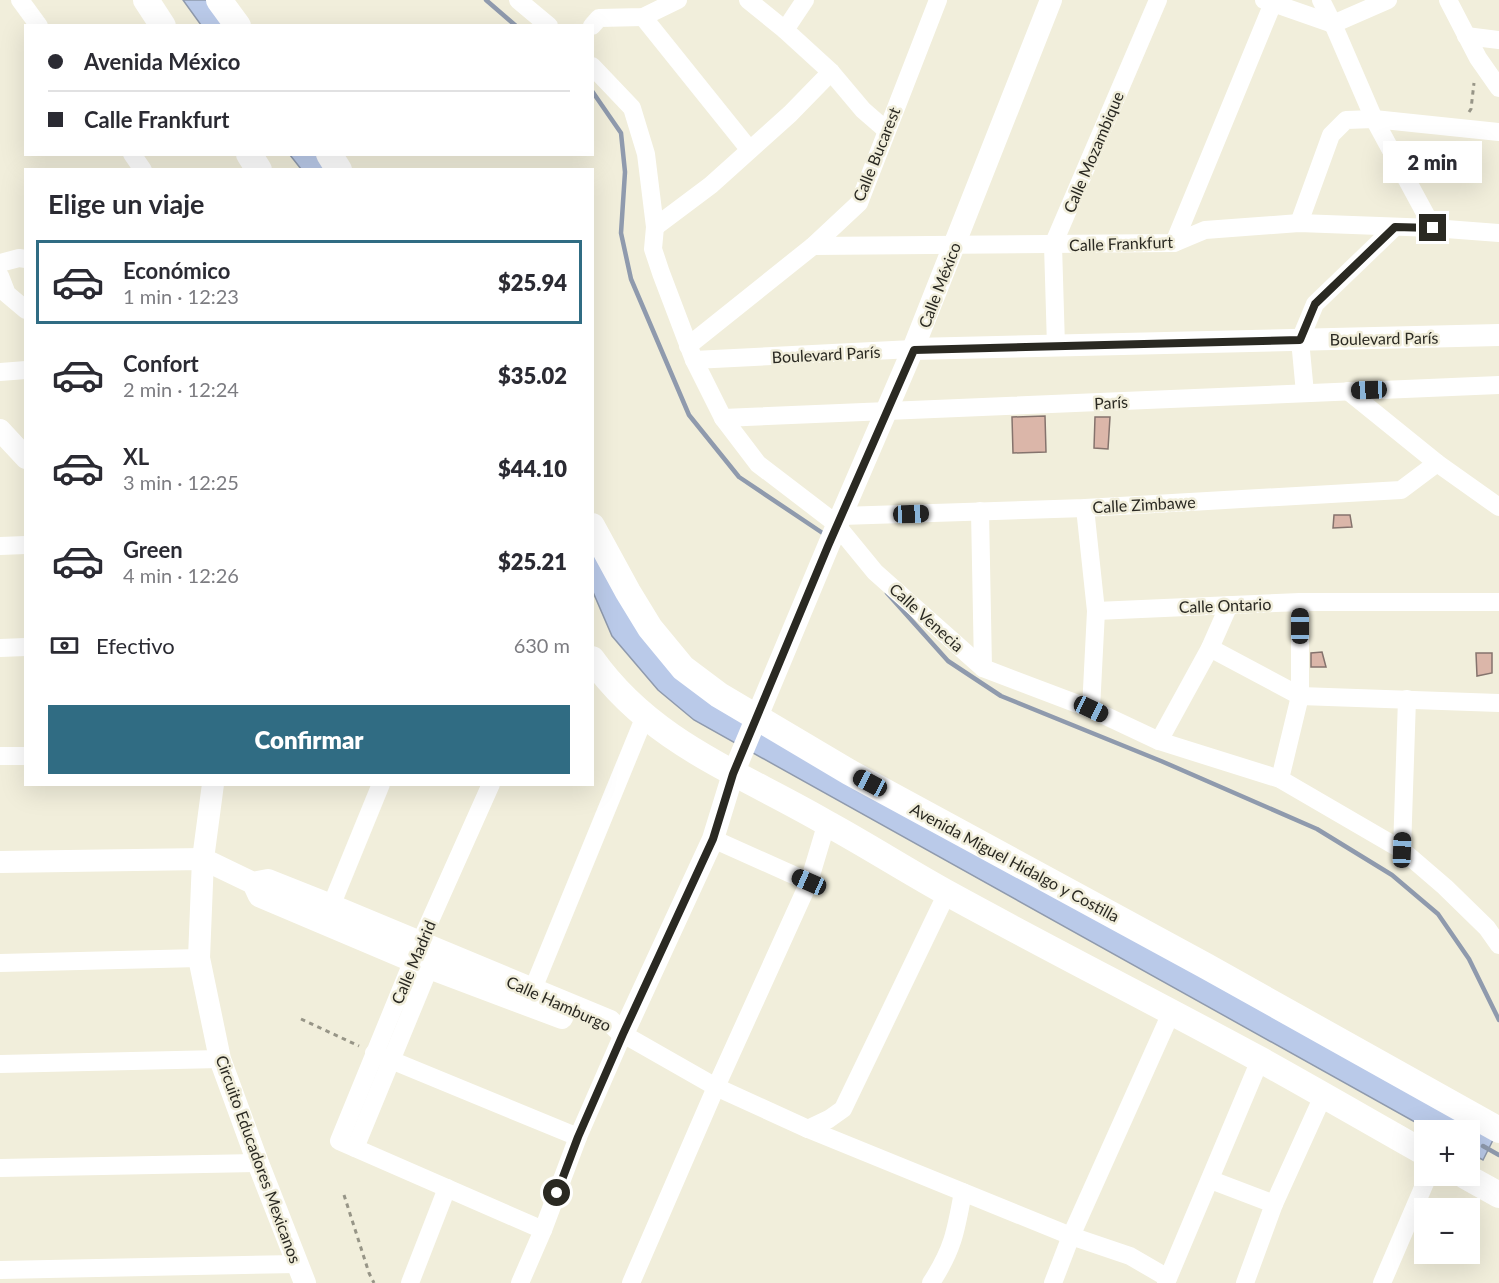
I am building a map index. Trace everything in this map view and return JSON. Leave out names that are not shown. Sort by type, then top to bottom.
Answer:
[{"type":"main road","points":[[146,0],[162,24]]},
{"type":"main road","points":[[219,0],[237,24]]},
{"type":"main road","name":"Avenida Miguel Hidalgo y Costilla","points":[[594,530],[650,628],[683,668],[719,695],[849,772],[1206,966],[1499,1130]]},
{"type":"main road","points":[[594,661],[605,677],[645,716],[682,745],[735,770],[947,893],[1260,1060],[1414,1148]]},
{"type":"main road","points":[[1480,1185],[1499,1196]]},
{"type":"street","points":[[20,0],[38,24]]},
{"type":"street","points":[[518,0],[547,24]]},
{"type":"street","points":[[594,24],[598,18],[643,17],[678,0]]},
{"type":"street","points":[[748,0],[831,72],[863,111],[886,130]]},
{"type":"street","points":[[785,30],[805,0]]},
{"type":"street","name":"Calle Bucarest","points":[[691,353],[859,203],[938,0]]},
{"type":"street","name":"Calle México","points":[[623,1034],[713,839],[735,770],[822,561],[914,350],[1051,0]]},
{"type":"street","name":"Calle Mozambique","points":[[1056,346],[1053,245],[1158,0]]},
{"type":"street","points":[[1321,0],[1374,119],[1433,228]]},
{"type":"street","points":[[1174,243],[1269,2],[1333,24],[1388,0]]},
{"type":"street","points":[[1448,0],[1478,58],[1499,88]]},
{"type":"street","points":[[643,17],[749,150]]},
{"type":"street","points":[[1466,36],[1499,40]]},
{"type":"street","name":"Calle Venecia","points":[[594,68],[632,108],[646,154],[655,227],[653,249],[691,353],[723,418],[758,464],[838,524],[875,572],[983,668],[1091,709],[1160,741],[1280,779],[1402,850],[1445,887],[1493,923],[1499,945]]},
{"type":"street","points":[[655,227],[711,185],[790,114],[831,72]]},
{"type":"street","points":[[1299,223],[1331,135],[1346,120],[1374,119],[1499,132]]},
{"type":"street","name":"Calle Frankfurt","points":[[813,246],[1174,243],[1204,230],[1299,223],[1499,233]]},
{"type":"street","points":[[1305,393],[1300,340],[1315,304],[1395,227]]},
{"type":"street","points":[[0,263],[24,259]]},
{"type":"street","points":[[0,276],[7,294],[24,308]]},
{"type":"street","name":"Boulevard París","points":[[691,353],[914,350],[1499,335]]},
{"type":"street","points":[[0,372],[24,370]]},
{"type":"street","name":"París","points":[[723,418],[1499,385]]},
{"type":"street","points":[[1348,391],[1437,463],[1499,507]]},
{"type":"street","points":[[8,436],[24,456]]},
{"type":"street","name":"Calle Zimbawe","points":[[838,524],[980,511],[1085,508],[1401,490],[1437,463]]},
{"type":"street","points":[[1085,508],[1096,610],[1091,709]]},
{"type":"street","points":[[980,511],[983,668]]},
{"type":"street","points":[[0,546],[24,545]]},
{"type":"street","points":[[1280,779],[1300,696],[1300,602]]},
{"type":"street","name":"Calle Ontario","points":[[1096,610],[1300,602],[1499,602]]},
{"type":"street","points":[[1160,741],[1210,648],[1229,605]]},
{"type":"street","points":[[0,648],[24,647]]},
{"type":"street","points":[[1210,648],[1300,696],[1499,703]]},
{"type":"street","points":[[1402,850],[1407,699]]},
{"type":"street","points":[[530,998],[645,716]]},
{"type":"street","points":[[0,756],[24,756]]},
{"type":"street","name":"Circuito Educadores Mexicanos","points":[[213,786],[203,859],[199,958],[220,1059],[301,1274]]},
{"type":"street","points":[[327,914],[380,786]]},
{"type":"street","name":"Calle Madrid","points":[[447,1188],[347,1144],[490,786]]},
{"type":"street","points":[[631,1283],[716,1087],[809,882],[827,822]]},
{"type":"street","points":[[713,839],[809,882]]},
{"type":"street","points":[[0,862],[203,859]]},
{"type":"street","name":"Calle Hamburgo","points":[[203,859],[253,883],[268,880],[327,914],[530,998],[610,1022],[623,1034]]},
{"type":"street","points":[[808,1129],[843,1109],[947,893]]},
{"type":"street","points":[[0,963],[199,958]]},
{"type":"street","points":[[1053,1283],[1071,1236],[1171,1013]]},
{"type":"street","points":[[520,1283],[543,1230],[578,1137],[623,1034],[716,1087],[808,1129],[1071,1236],[1130,1256],[1167,1280],[1260,1060]]},
{"type":"street","points":[[383,1056],[578,1137]]},
{"type":"street","points":[[0,1064],[220,1059]]},
{"type":"street","points":[[1245,1283],[1274,1204],[1323,1096]]},
{"type":"street","points":[[0,1168],[258,1163]]},
{"type":"street","points":[[1211,1180],[1274,1204]]},
{"type":"street","points":[[1382,1283],[1424,1186]]},
{"type":"street","points":[[410,1283],[447,1188],[543,1230]]},
{"type":"street","points":[[931,1283],[943,1265],[955,1237],[963,1191]]},
{"type":"street","points":[[0,1270],[101,1275],[301,1274]]},
{"type":"path","points":[[1455,128],[1471,109],[1478,58]]},
{"type":"path","points":[[301,1019],[383,1056]]},
{"type":"path","points":[[344,1195],[374,1283]]},
{"type":"water","points":[[183,0],[214,0],[230,24],[200,24]]},
{"type":"water","points":[[291,156],[322,156],[330,168],[300,168]]},
{"type":"water","points":[[594,539],[658,648],[1459,1120],[1414,1122],[694,720],[658,690],[612,636],[594,594]]},
{"type":"water","points":[[1480,1132],[1493,1140],[1483,1160],[1480,1158]]},
{"type":"building","points":[[1045,416],[1046,452],[1013,453],[1012,417]]},
{"type":"building","points":[[1095,417],[1110,417],[1108,449],[1094,448]]},
{"type":"building","points":[[1334,515],[1350,515],[1352,527],[1333,528]]},
{"type":"building","points":[[1322,652],[1326,667],[1311,667],[1311,653]]},
{"type":"building","points":[[1476,653],[1492,653],[1492,673],[1477,676]]},
{"type":"waterway","points":[[486,0],[514,24]]},
{"type":"waterway","points":[[594,94],[621,133],[625,172],[621,233],[631,279],[689,415],[739,477],[827,536]]},
{"type":"waterway","points":[[887,593],[948,661],[1001,696],[1161,761],[1317,829],[1392,875],[1438,914],[1469,959],[1499,1020]]},
{"type":"waterway","points":[[1483,1146],[1499,1155]]},
{"type":"route","points":[[557,1193],[578,1137],[623,1034],[713,839],[733,774],[828,546],[914,350],[1300,340],[1315,304],[1395,227],[1433,228]]}]
